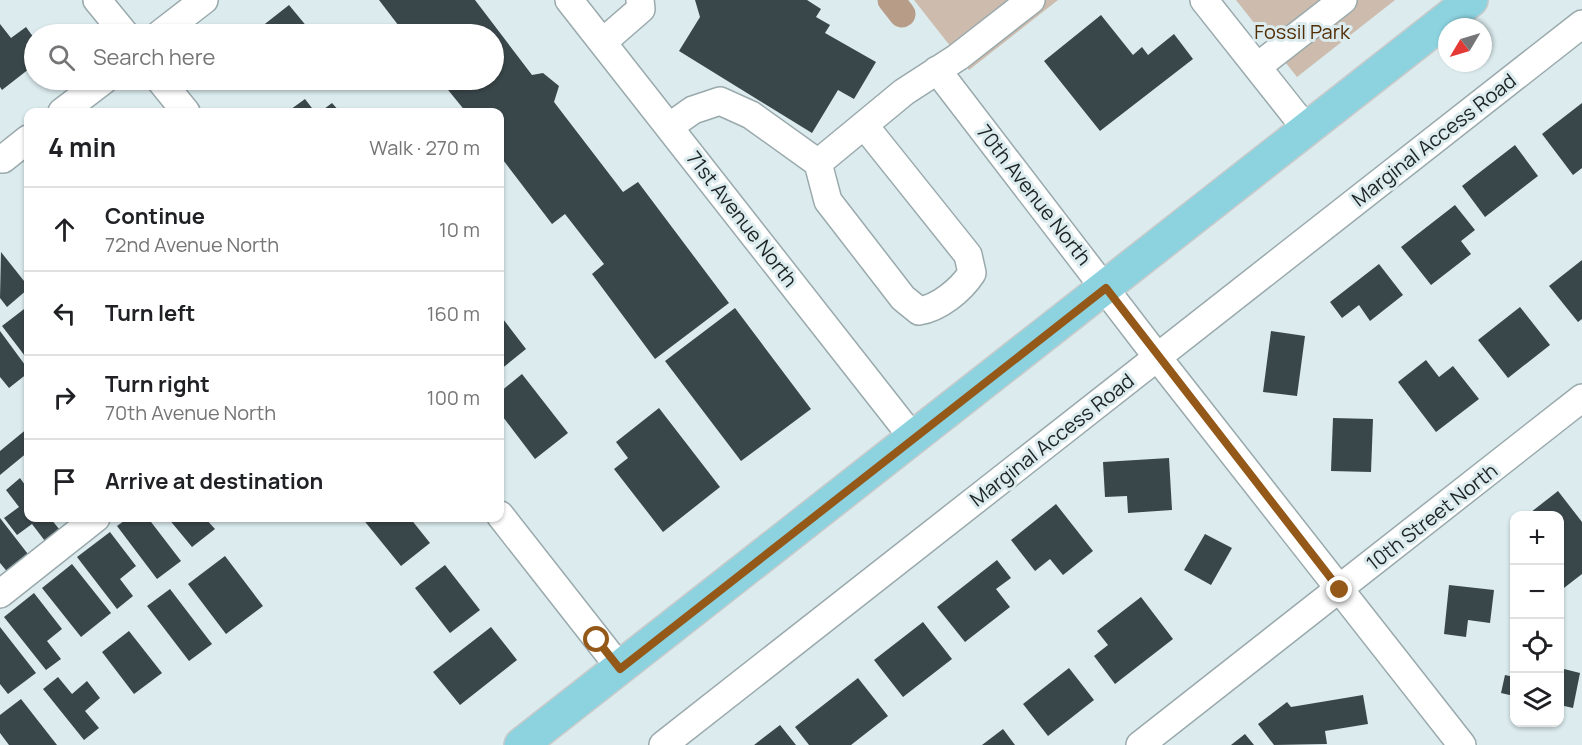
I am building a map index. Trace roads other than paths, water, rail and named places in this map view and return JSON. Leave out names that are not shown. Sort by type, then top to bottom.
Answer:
[{"type":"main road","points":[[521,745],[1471,0]]},
{"type":"street","points":[[97,0],[117,24]]},
{"type":"street","points":[[173,24],[204,0]]},
{"type":"street","name":"71st Avenue North","points":[[569,0],[914,438]]},
{"type":"street","points":[[603,42],[641,9],[640,0]]},
{"type":"street","points":[[818,163],[904,92],[958,57],[1031,0]]},
{"type":"street","points":[[1257,67],[1343,0]]},
{"type":"street","points":[[1212,3],[1257,67],[1307,130]]},
{"type":"street","name":"Marginal Access Road","points":[[663,745],[1582,24]]},
{"type":"street","name":"70th Avenue North","points":[[937,70],[1158,358],[1462,745]]},
{"type":"street","points":[[67,108],[91,90]]},
{"type":"street","points":[[168,90],[183,108]]},
{"type":"street","points":[[669,127],[693,110],[720,101],[751,114],[818,163],[828,201],[911,304],[919,311],[931,309],[965,284],[972,273],[968,255],[864,125]]},
{"type":"street","points":[[3,159],[24,142]]},
{"type":"street","name":"10th Street North","points":[[1140,745],[1582,398]]},
{"type":"street","points":[[504,520],[620,669]]},
{"type":"street","points":[[0,594],[91,522]]},
{"type":"waterway","points":[[891,0],[902,14]]},
{"type":"park label","name":"Fossil Park","points":[[1302,32]]}]
